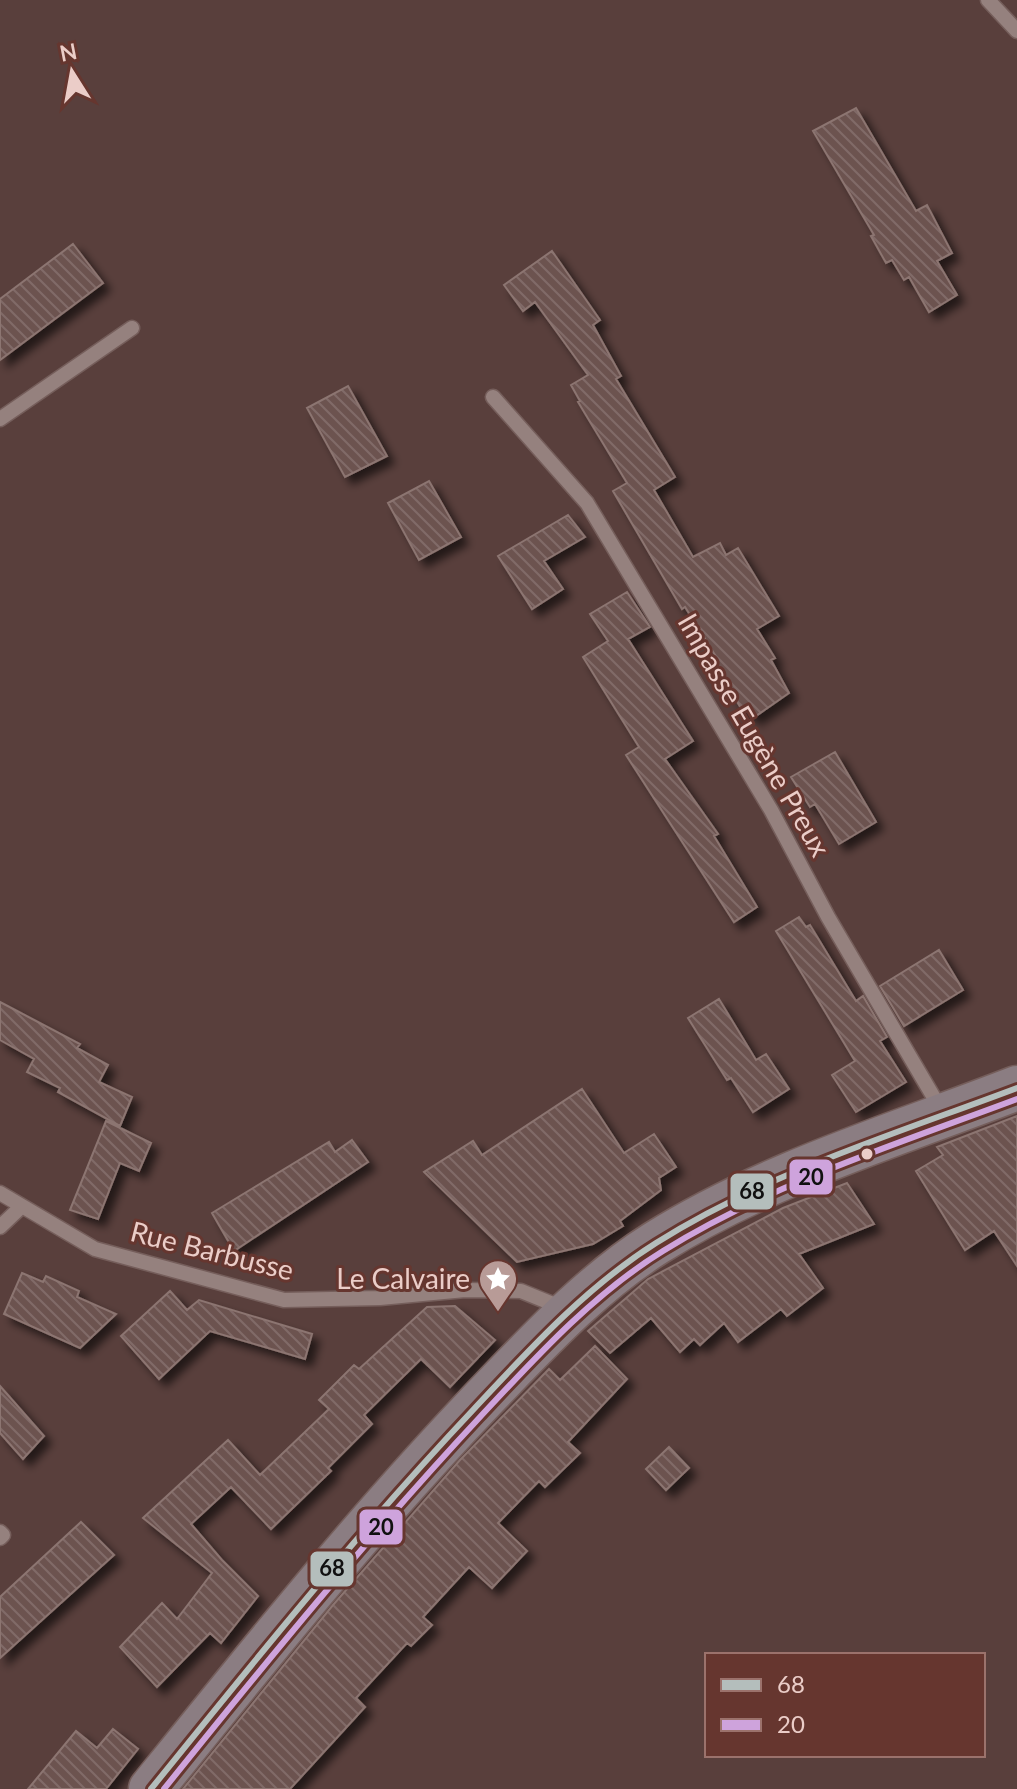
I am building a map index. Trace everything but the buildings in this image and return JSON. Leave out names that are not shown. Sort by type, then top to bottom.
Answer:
[{"type":"main road","points":[[151,1789],[413,1472],[566,1314],[655,1244],[731,1203],[789,1176],[1017,1088]]},
{"type":"street","points":[[988,0],[1017,31]]},
{"type":"street","points":[[0,419],[132,328]]},
{"type":"street","name":"Impasse Eugène Preux","points":[[493,397],[587,503],[771,810],[828,917],[945,1117]]},
{"type":"street","name":"Rue Barbusse","points":[[0,1193],[95,1249],[284,1300],[380,1298],[465,1290],[521,1291],[553,1304],[566,1314]]},
{"type":"street","points":[[0,1227],[22,1206]]},
{"type":"street","points":[[0,1532],[3,1535],[0,1538]]},
{"type":"transit line","name":"68","points":[[151,1789],[389,1502],[537,1342],[606,1279],[630,1260],[698,1218],[787,1175],[1017,1088]]},
{"type":"transit line","name":"20","points":[[164,1789],[398,1507],[544,1349],[613,1287],[663,1251],[748,1205],[836,1166],[1017,1099]]},
{"type":"place","name":"Le Calvaire","points":[[498,1313]]}]
